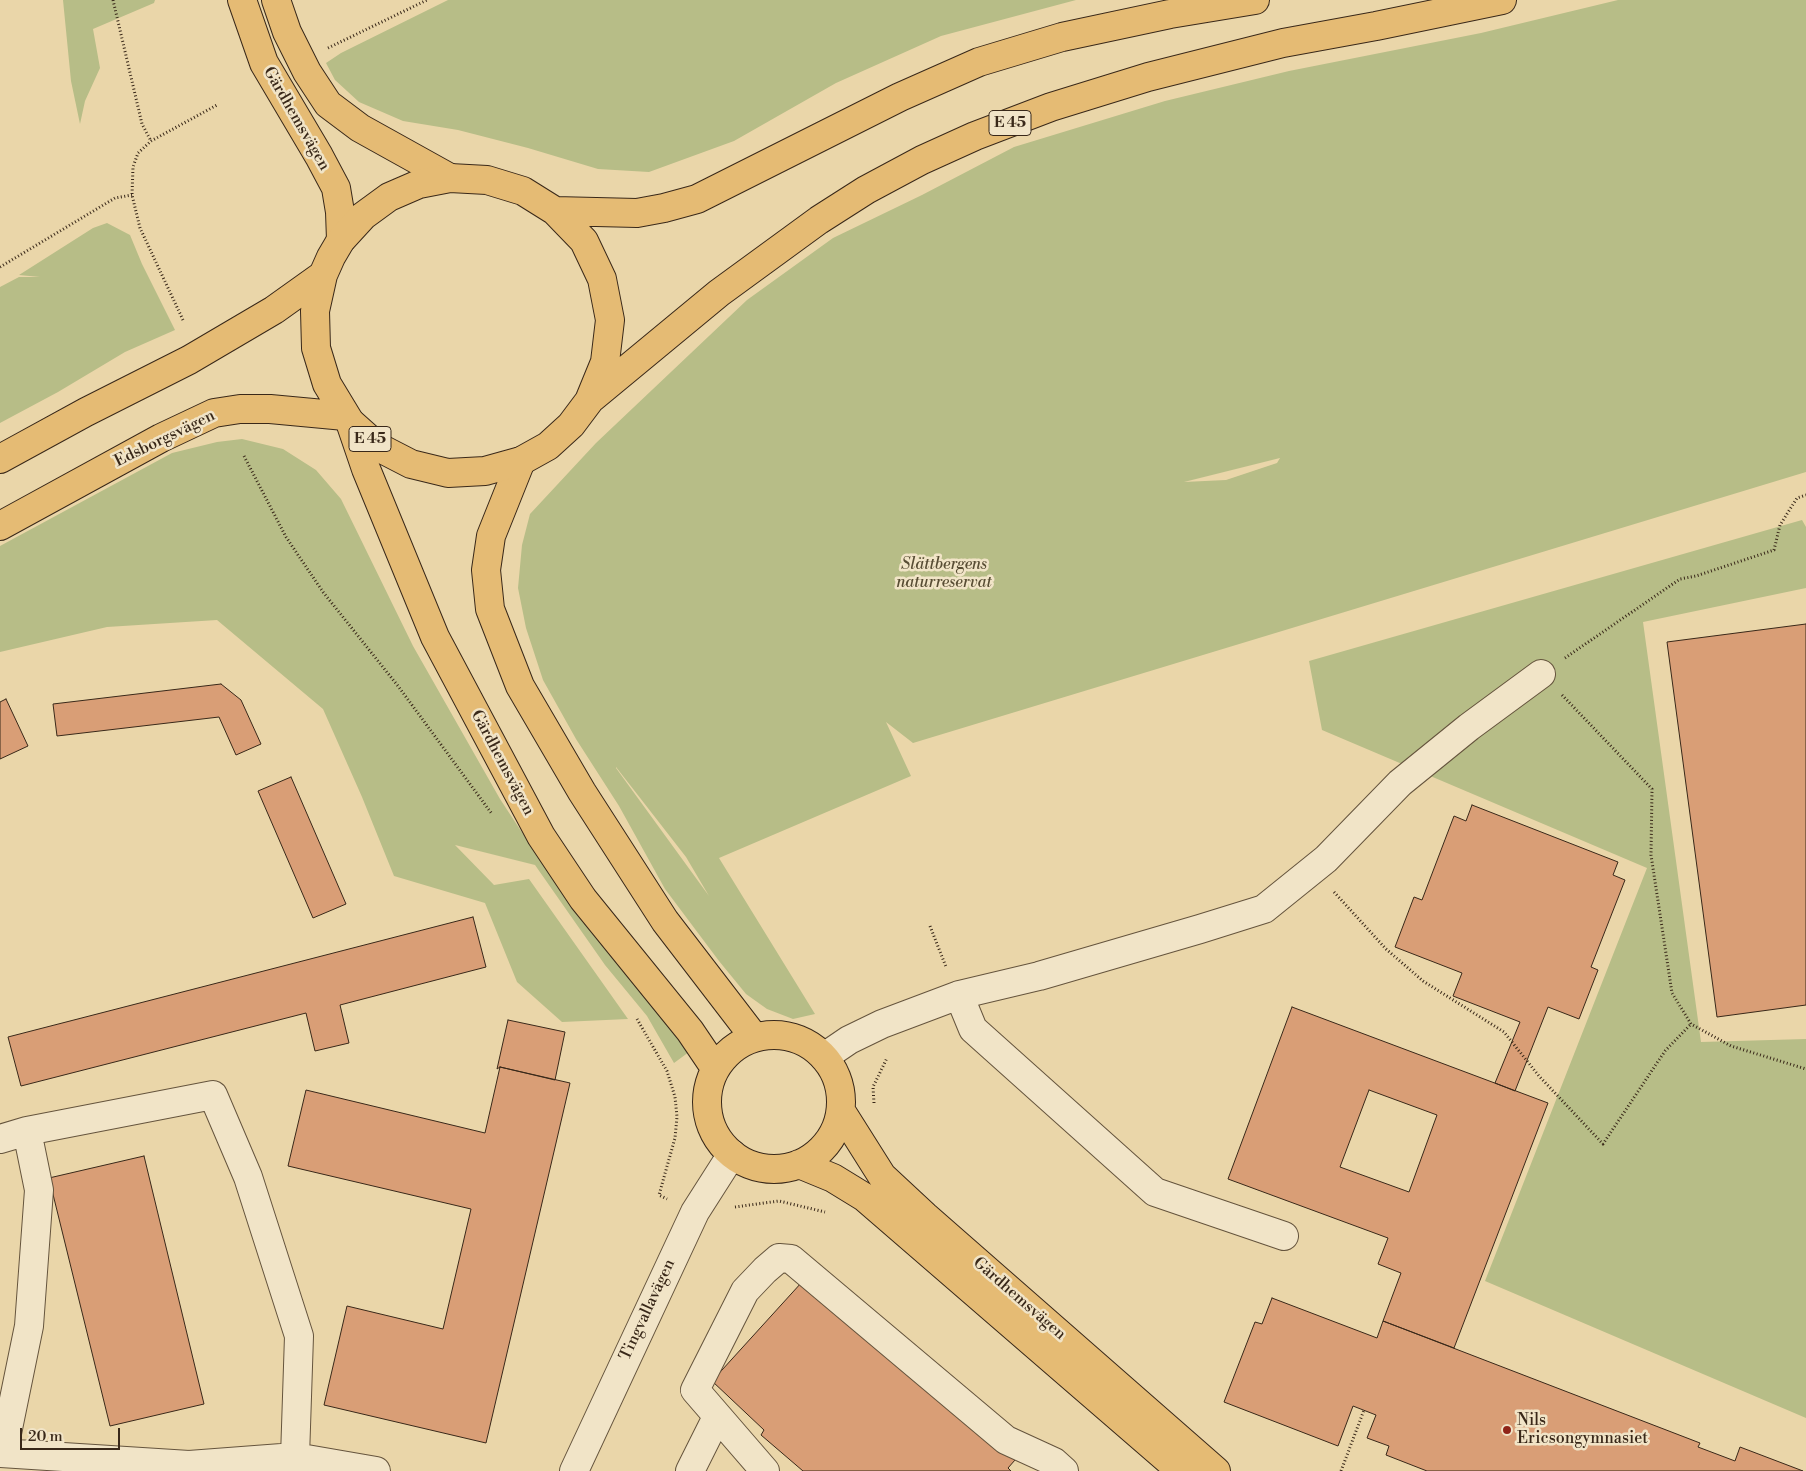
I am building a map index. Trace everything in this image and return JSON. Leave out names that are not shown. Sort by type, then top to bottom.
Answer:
[{"type":"main road","name":"Gärdhemsvägen","points":[[242,0],[264,63],[336,188],[340,212],[341,240]]},
{"type":"main road","name":"Gärdhemsvägen","points":[[276,0],[287,32],[308,72],[328,104],[360,128],[450,178]]},
{"type":"main road","name":"E 45","points":[[555,210],[638,213],[664,208],[697,198],[900,97],[979,62],[1062,37],[1170,14],[1255,0]]},
{"type":"main road","name":"E 45","points":[[589,401],[605,362],[610,320],[602,279],[584,241],[555,210],[523,191],[488,180],[450,178],[418,184],[389,197],[363,216],[341,240],[323,275],[315,311],[316,348],[327,384],[348,419],[378,446],[411,464],[448,472],[485,471],[521,461],[548,446],[571,425],[589,401],[719,293],[819,220],[866,190],[922,160],[975,136],[1051,107],[1148,77],[1283,43],[1502,0]]},
{"type":"main road","name":"E 45","points":[[0,459],[86,412],[189,360],[274,310],[323,275]]},
{"type":"main road","name":"Edsborgsvägen","points":[[0,526],[161,438],[214,413],[240,409],[270,408],[348,419]]},
{"type":"main road","name":"Gärdhemsvägen","points":[[348,419],[366,469],[435,637],[541,836],[583,899],[690,1031],[715,1068]]},
{"type":"main road","points":[[521,461],[491,536],[486,570],[490,609],[520,686],[582,792],[665,921],[754,1037]]},
{"type":"main road","name":"Gärdhemsvägen","points":[[779,1035],[804,1041],[824,1056],[835,1073],[840,1092],[840,1111],[834,1134],[819,1152],[799,1164],[776,1169],[752,1165],[732,1154],[716,1136],[708,1114],[708,1090],[715,1068],[732,1049],[754,1037],[779,1035]]},
{"type":"main road","name":"Gärdhemsvägen","points":[[840,1111],[882,1176],[889,1183],[1216,1471]]},
{"type":"main road","name":"Gärdhemsvägen","points":[[799,1164],[833,1178],[864,1197],[1181,1471]]},
{"type":"street","points":[[824,1056],[849,1040],[882,1024],[959,995],[1039,976],[1264,909],[1326,859],[1400,783],[1469,727],[1541,674]]},
{"type":"street","points":[[959,995],[973,1029],[1155,1192],[1284,1236]]},
{"type":"street","points":[[0,1138],[27,1130],[213,1094],[248,1177],[299,1336],[295,1457]]},
{"type":"street","points":[[27,1130],[39,1190],[29,1326],[1,1453],[189,1465],[295,1457],[376,1471]]},
{"type":"street","name":"Tingvallavägen","points":[[574,1471],[695,1212],[732,1154]]},
{"type":"street","points":[[765,1471],[695,1390],[745,1291],[764,1270],[779,1258],[791,1259],[1006,1440],[1054,1462],[1064,1471]]},
{"type":"street","points":[[690,1471],[717,1417]]},
{"type":"path","points":[[113,0],[142,124],[150,142]]},
{"type":"path","points":[[322,52],[427,0]]},
{"type":"path","points":[[183,320],[140,228],[132,195],[133,167],[138,153],[150,142],[217,105]]},
{"type":"path","points":[[0,267],[115,198],[132,195]]},
{"type":"path","points":[[244,456],[286,537],[323,592],[398,686],[495,818]]},
{"type":"path","points":[[1806,495],[1797,498],[1780,525],[1774,550],[1696,576],[1680,579],[1541,674],[1652,789],[1651,855],[1672,993],[1691,1024],[1731,1046],[1806,1070]]},
{"type":"path","points":[[1314,868],[1338,898],[1386,949],[1423,981],[1504,1032],[1539,1076],[1603,1144],[1664,1051],[1691,1024]]},
{"type":"path","points":[[930,926],[941,954]]},
{"type":"path","points":[[634,1014],[667,1072],[675,1097],[677,1117],[675,1138],[659,1195]]},
{"type":"path","points":[[874,1104],[873,1086],[886,1058],[892,1052]]},
{"type":"path","points":[[695,1212],[779,1201],[831,1213]]},
{"type":"path","points":[[1341,1471],[1364,1410]]},
{"type":"green space","points":[[63,0],[155,0],[154,3],[93,29],[100,68],[85,101],[80,124],[71,81]]},
{"type":"green space","points":[[448,0],[1076,0],[941,36],[836,83],[734,141],[649,172],[598,169],[458,130],[403,121],[359,102],[335,80],[326,63],[341,53]]},
{"type":"green space","name":"Slättbergens naturreservat","points":[[1618,0],[1806,0],[1806,472],[913,743],[886,722],[911,776],[719,858],[815,1014],[793,1019],[767,1009],[746,994],[665,889],[619,806],[576,739],[543,680],[526,628],[518,588],[522,545],[530,514],[596,443],[747,300],[833,238],[922,195],[1014,147],[1165,101],[1289,71],[1481,33]],"holes":[[[1280,458],[1277,463],[1226,480],[1184,482]],[[616,768],[686,857],[709,896]]]},
{"type":"green space","points":[[107,223],[130,235],[142,264],[175,330],[125,352],[58,392],[0,423],[0,287],[19,277],[40,277],[19,275],[93,228]]},
{"type":"green space","points":[[242,439],[283,449],[316,470],[341,499],[413,646],[500,799],[573,910],[689,1052],[674,1063],[647,1016],[605,965],[535,865],[455,845],[494,885],[529,879],[628,1019],[562,1022],[517,982],[485,903],[394,876],[323,709],[217,620],[107,627],[0,652],[0,546],[172,453],[217,442]]},
{"type":"green space","points":[[1802,520],[1806,527],[1806,588],[1643,622],[1701,1042],[1806,1039],[1806,1418],[1485,1281],[1647,868],[1322,730],[1309,661]]},
{"type":"building","points":[[1806,624],[1806,1005],[1717,1017],[1667,642]]},
{"type":"building","points":[[221,684],[241,700],[261,744],[236,755],[219,717],[57,736],[53,704]]},
{"type":"building","points":[[6,699],[28,746],[0,759],[0,702]]},
{"type":"building","points":[[291,777],[346,904],[313,918],[258,791]]},
{"type":"building","points":[[1472,805],[1618,862],[1613,875],[1625,880],[1591,967],[1598,970],[1579,1019],[1548,1007],[1515,1091],[1495,1083],[1520,1022],[1453,996],[1462,973],[1395,947],[1414,897],[1422,900],[1454,816],[1466,821]]},
{"type":"building","points":[[473,917],[486,967],[340,1005],[349,1043],[315,1051],[306,1013],[21,1086],[8,1037]]},
{"type":"building","points":[[1292,1007],[1548,1103],[1454,1348],[1383,1321],[1401,1273],[1378,1264],[1388,1238],[1228,1179]],"holes":[[[1369,1090],[1437,1115],[1409,1192],[1340,1167]]]},
{"type":"building","points":[[508,1020],[565,1032],[555,1080],[500,1067],[497,1069]]},
{"type":"building","points":[[500,1067],[570,1083],[486,1443],[324,1405],[347,1306],[443,1329],[471,1209],[288,1166],[306,1090],[485,1133]]},
{"type":"building","points":[[144,1156],[204,1404],[110,1426],[49,1178]]},
{"type":"building","points":[[802,1282],[1015,1460],[1008,1468],[1011,1471],[803,1471],[761,1435],[764,1430],[712,1381]]},
{"type":"building","points":[[1272,1298],[1377,1338],[1383,1321],[1700,1443],[1698,1447],[1735,1461],[1740,1447],[1803,1471],[1427,1471],[1386,1455],[1389,1446],[1367,1438],[1376,1415],[1353,1406],[1338,1446],[1224,1402],[1255,1322],[1262,1324]]},
{"type":"place","name":"Nils Ericsongymnasiet","points":[[1507,1430]]}]
